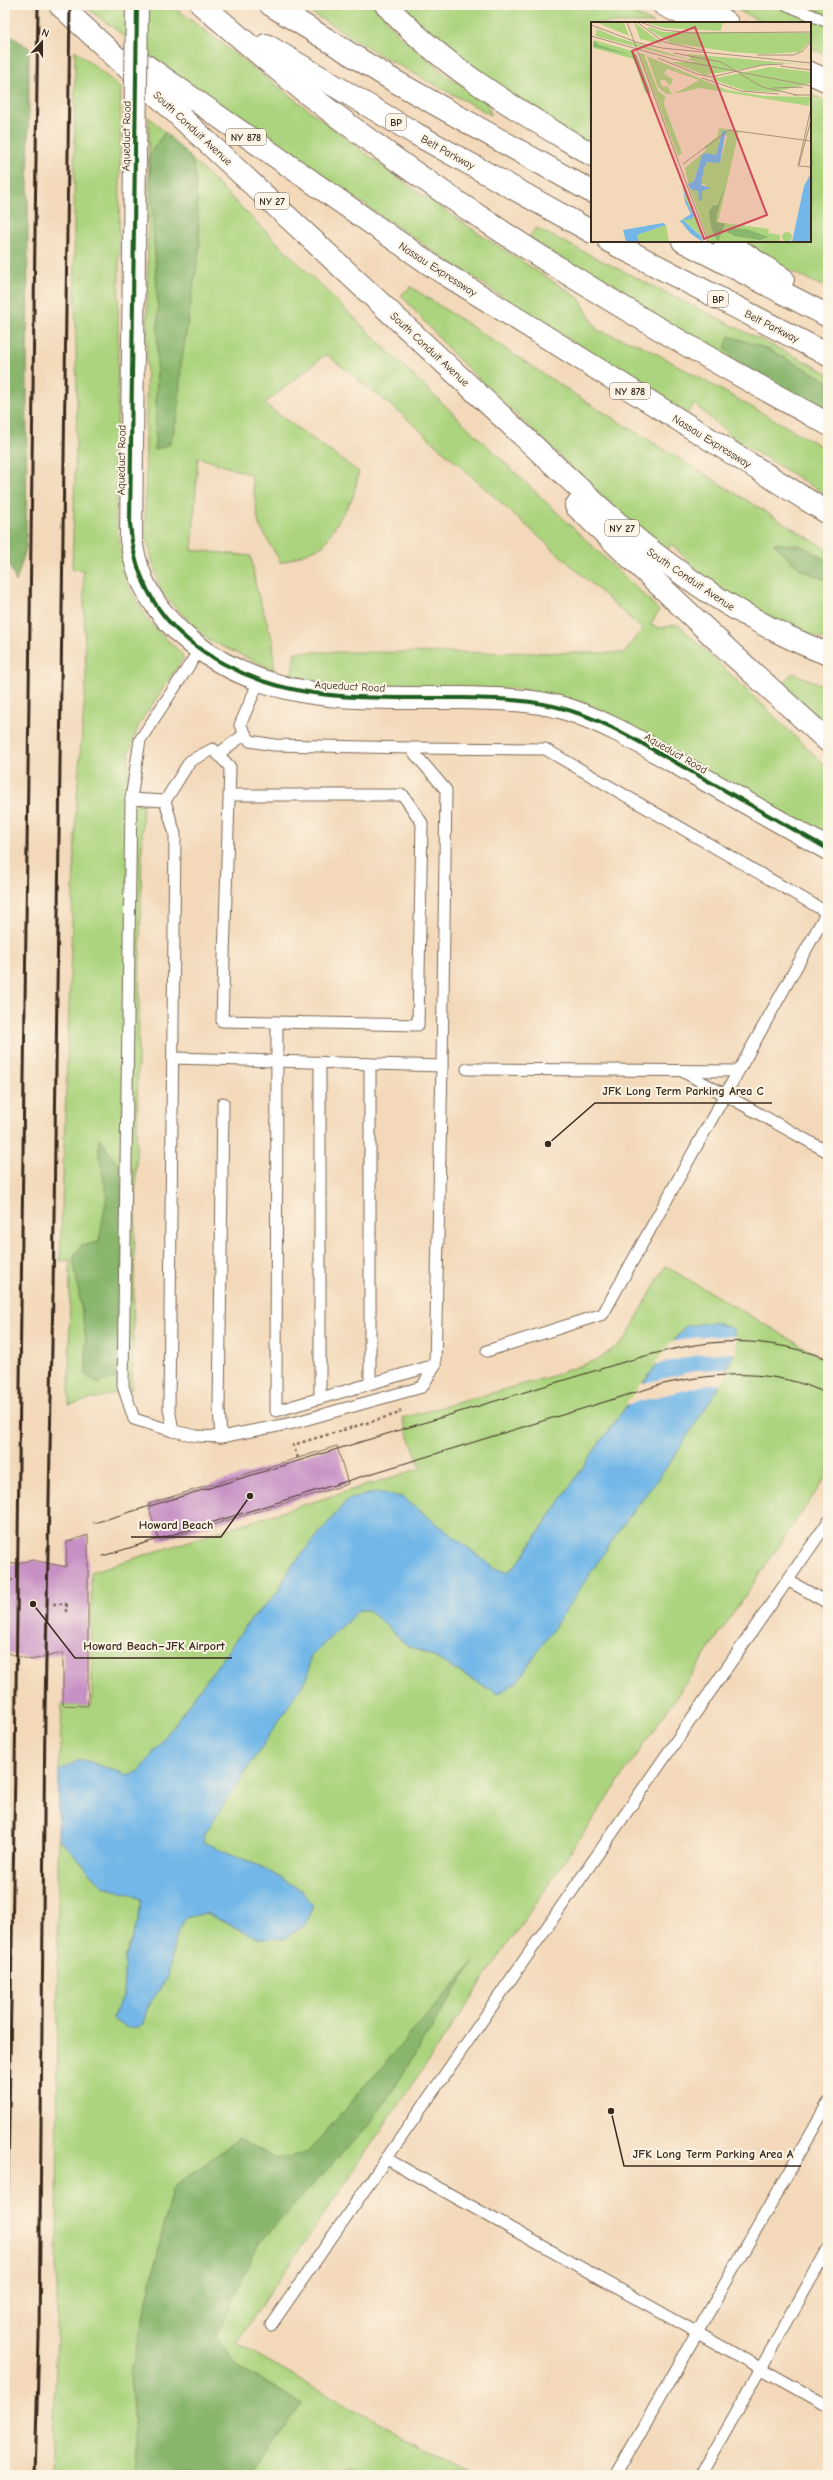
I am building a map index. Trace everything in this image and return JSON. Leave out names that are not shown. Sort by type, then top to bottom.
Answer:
[{"type":"main road","name":"South Conduit Avenue","points":[[60,5],[596,504],[672,569],[700,588],[756,621],[828,654]]},
{"type":"main road","name":"Nassau Expressway","points":[[60,5],[231,127],[434,267],[828,513]]},
{"type":"main road","name":"Aqueduct Road","points":[[137,5],[131,540],[137,567],[147,592],[174,627],[200,649],[231,669],[259,681],[298,692],[341,696],[517,700],[562,708],[583,715],[623,733],[828,849]]},
{"type":"main road","points":[[204,5],[311,97],[526,248],[664,333],[828,424]]},
{"type":"main road","name":"Belt Parkway","points":[[204,5],[384,115],[591,231]]},
{"type":"main road","points":[[271,5],[391,79],[591,191]]},
{"type":"main road","points":[[386,5],[414,34],[481,87],[591,154]]},
{"type":"main road","points":[[664,5],[700,22]]},
{"type":"main road","points":[[701,5],[726,22]]},
{"type":"main road","points":[[811,73],[828,81]]},
{"type":"main road","name":"Belt Parkway","points":[[611,242],[828,355]]},
{"type":"main road","points":[[685,242],[828,316]]},
{"type":"main road","points":[[727,242],[828,307]]},
{"type":"main road","points":[[482,397],[558,490],[732,654],[828,741]]},
{"type":"lane","points":[[787,5],[828,22]]},
{"type":"lane","points":[[200,649],[140,740],[131,799],[123,1386],[134,1419],[173,1431],[197,1436],[221,1438],[293,1423],[400,1395],[422,1387],[435,1365],[442,1066],[446,790],[410,748]]},
{"type":"lane","points":[[259,681],[240,725],[250,741],[274,745],[545,750],[828,912],[602,1314],[487,1351]]},
{"type":"lane","points":[[218,754],[246,734]]},
{"type":"lane","points":[[173,1431],[170,1400],[174,834],[165,801],[190,761],[214,749],[230,767],[222,1021],[418,1025],[422,823],[403,795],[230,795]]},
{"type":"lane","points":[[131,799],[165,801]]},
{"type":"lane","points":[[277,1022],[276,1411],[435,1365]]},
{"type":"lane","points":[[173,1058],[442,1066]]},
{"type":"lane","points":[[320,1063],[320,1398]]},
{"type":"lane","points":[[370,1064],[370,1383]]},
{"type":"lane","points":[[467,1069],[738,1071]]},
{"type":"lane","points":[[680,1070],[828,1152]]},
{"type":"lane","points":[[221,1438],[219,1409],[223,1103]]},
{"type":"lane","points":[[271,2325],[789,1581],[828,1522]]},
{"type":"lane","points":[[789,1581],[828,1603]]},
{"type":"lane","points":[[616,2475],[828,2103]]},
{"type":"lane","points":[[387,2159],[828,2406]]},
{"type":"lane","points":[[701,2475],[828,2249]]},
{"type":"path","points":[[5,1580],[13,1580]]},
{"type":"path","points":[[53,1604],[66,1604],[66,1611],[67,1604]]},
{"type":"path","points":[[5,1784],[5,1790]]},
{"type":"green space","points":[[83,5],[171,5],[402,181],[487,239],[579,298],[597,330],[643,346],[828,450],[828,496],[732,437],[694,404],[688,413],[590,353],[446,260],[220,105],[137,46]]},
{"type":"green space","points":[[299,5],[375,5],[398,34],[447,76],[486,100],[491,115],[387,59]]},
{"type":"green space","points":[[395,5],[616,5],[652,22],[591,22],[591,148],[479,79]]},
{"type":"green space","points":[[729,5],[828,5],[828,55],[811,48],[811,22],[761,22]]},
{"type":"green space","points":[[5,32],[29,48],[26,548],[16,582],[9,563],[5,502]]},
{"type":"green space","points":[[75,50],[121,88],[116,519],[126,581],[149,622],[182,654],[183,659],[139,724],[129,753],[127,793],[143,793],[132,1389],[69,1405],[70,1260],[60,1261],[76,807],[86,681],[83,570],[72,569],[77,406],[74,234]]},
{"type":"green space","points":[[811,94],[828,102],[828,289],[793,272],[743,242],[811,242]]},
{"type":"green space","points":[[149,117],[396,359],[650,601],[659,611],[650,625],[661,628],[678,624],[828,768],[828,838],[569,700],[520,689],[338,686],[307,682],[291,676],[295,652],[624,653],[642,629],[404,416],[326,354],[264,404],[359,472],[353,497],[323,546],[281,563],[259,525],[251,475],[198,457],[192,550],[251,556],[256,588],[273,641],[274,670],[208,640],[161,593],[145,532]]},
{"type":"green space","points":[[165,132],[191,158],[195,172],[200,244],[181,366],[178,414],[170,444],[155,450],[158,310],[149,155]]},
{"type":"green space","points":[[536,228],[828,373],[828,414],[619,297],[623,289],[591,271],[587,277],[529,237]]},
{"type":"green space","points":[[411,287],[588,403],[828,550],[828,641],[765,615],[734,599],[702,576],[672,544],[665,552],[638,531],[456,357],[401,295]]},
{"type":"green space","points":[[729,336],[768,349],[828,381],[828,414],[745,369],[725,349]]},
{"type":"green space","points":[[773,543],[802,546],[828,561],[828,581],[800,569]]},
{"type":"green space","points":[[792,673],[828,687],[828,726],[783,684]]},
{"type":"green space","points":[[99,1138],[121,1169],[123,1367],[116,1378],[99,1383],[86,1375],[86,1339],[73,1257],[81,1246],[99,1242],[107,1195],[99,1157]]},
{"type":"green space","points":[[665,1266],[828,1361],[828,1474],[236,2343],[472,2475],[52,2475],[57,2335],[58,1838],[104,1887],[128,1893],[141,1899],[139,1917],[125,1958],[123,1996],[112,2019],[142,2026],[148,2006],[168,1977],[175,1939],[185,1918],[206,1913],[258,1938],[284,1939],[305,1925],[313,1905],[262,1867],[203,1842],[203,1835],[308,1676],[310,1657],[359,1610],[369,1610],[407,1645],[434,1657],[498,1694],[674,1457],[685,1326],[598,1445],[517,1565],[507,1572],[494,1568],[402,1497],[347,1501],[290,1568],[277,1593],[248,1623],[140,1772],[127,1775],[87,1761],[77,1761],[59,1772],[62,1705],[92,1705],[91,1572],[421,1468],[402,1418],[549,1377],[601,1358],[625,1340]]},
{"type":"green space","points":[[474,1961],[375,2118],[259,2243],[216,2336],[237,2366],[302,2404],[246,2475],[138,2475],[130,2376],[172,2189],[239,2138],[275,2159],[307,2153]]},
{"type":"green space","points":[[350,2465],[377,2475],[334,2475]]},
{"type":"water","points":[[713,1322],[734,1329],[734,1353],[717,1390],[674,1457],[620,1529],[518,1681],[498,1694],[434,1657],[407,1645],[369,1610],[359,1610],[310,1657],[308,1676],[204,1835],[203,1842],[262,1867],[301,1890],[313,1905],[305,1925],[284,1939],[258,1938],[206,1913],[185,1918],[175,1939],[168,1977],[148,2006],[142,2026],[128,2028],[112,2019],[123,1996],[125,1958],[139,1917],[141,1899],[128,1893],[104,1887],[58,1838],[59,1772],[77,1761],[87,1761],[127,1775],[140,1771],[248,1623],[277,1593],[290,1568],[347,1500],[377,1492],[402,1497],[494,1568],[507,1572],[517,1565],[598,1445],[685,1326]]},
{"type":"pier","points":[[703,1336],[736,1336],[736,1353],[701,1354],[654,1365],[671,1342]]},
{"type":"pier","points":[[729,1369],[722,1384],[709,1384],[625,1405],[640,1384],[698,1370]]},
{"type":"building","points":[[337,1446],[348,1484],[159,1541],[148,1504]]},
{"type":"building","points":[[88,1535],[88,1706],[63,1705],[63,1653],[31,1660],[5,1652],[5,1565],[33,1560],[66,1567],[67,1542]]},
{"type":"tram line","points":[[94,1523],[617,1364],[672,1349],[722,1342],[747,1342],[773,1344],[828,1359]]},
{"type":"tram line","points":[[103,1556],[663,1384],[726,1375],[767,1376],[787,1380],[828,1394]]},
{"type":"railway","points":[[5,2349],[15,1769],[38,5]]},
{"type":"railway","points":[[35,2475],[39,2338],[45,1710],[53,1292],[70,5]]},
{"type":"cycle path","points":[[137,5],[130,523],[135,557],[140,573],[154,603],[164,616],[189,641],[221,662],[253,678],[286,688],[320,694],[355,697],[512,700],[549,705],[577,713],[608,725],[828,849]]},
{"type":"place","name":"JFK Long Term Parking Area C","points":[[548,1144]]},
{"type":"place","name":"Howard Beach","points":[[250,1496]]},
{"type":"place","name":"Howard Beach–JFK Airport","points":[[33,1604]]},
{"type":"place","name":"JFK Long Term Parking Area A","points":[[611,2111]]}]
